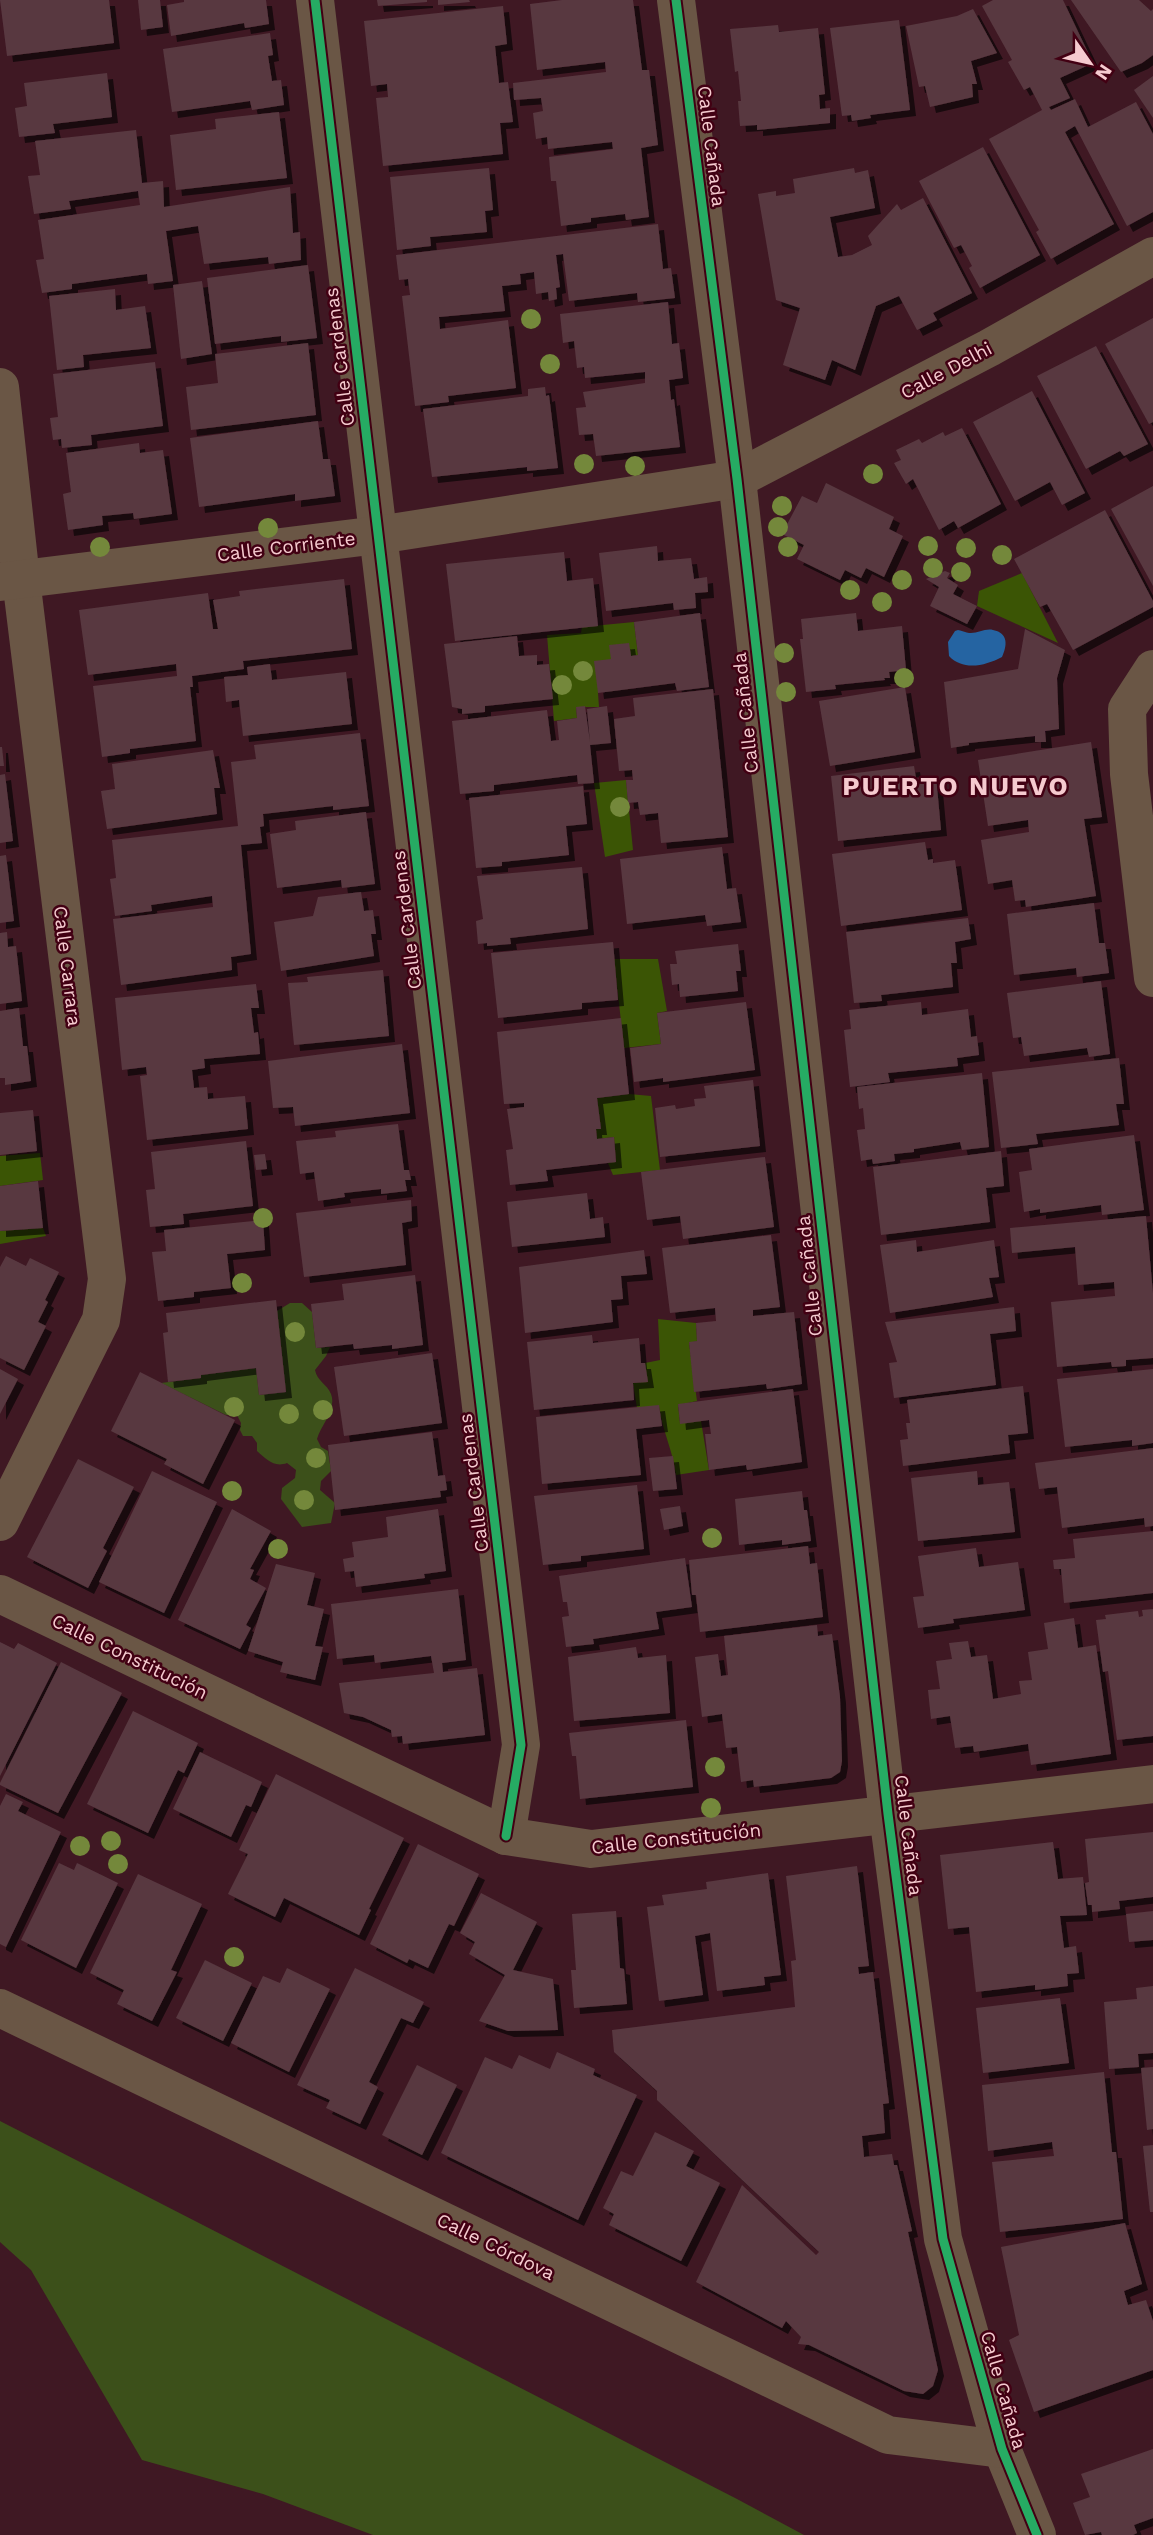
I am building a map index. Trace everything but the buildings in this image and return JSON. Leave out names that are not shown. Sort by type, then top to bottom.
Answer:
[{"type":"street","name":"Calle Cardenas","points":[[315,0],[521,1745],[506,1836]]},
{"type":"street","name":"Calle Cañada","points":[[676,0],[737,479],[888,1814],[943,2239],[1002,2449],[1037,2535]]},
{"type":"street","name":"Calle Delhi","points":[[737,479],[989,348],[1153,256]]},
{"type":"street","name":"Calle Carrara","points":[[0,387],[10,580],[107,1279],[101,1320],[0,1522]]},
{"type":"street","name":"Calle Corriente","points":[[10,580],[378,535],[737,479]]},
{"type":"street","points":[[1153,669],[1127,709],[1129,774],[1153,978]]},
{"type":"street","name":"Calle Constitución","points":[[0,1594],[506,1836],[591,1849],[1153,1784]]},
{"type":"street","name":"Calle Córdova","points":[[0,2008],[888,2435],[1002,2449]]},
{"type":"green space","points":[[1022,573],[1058,643],[977,606],[979,591]]},
{"type":"green space","points":[[634,622],[638,655],[611,659],[598,693],[599,707],[576,707],[577,718],[554,721],[547,635],[581,633],[582,627]]},
{"type":"green space","points":[[626,780],[633,850],[605,857],[594,783]]},
{"type":"green space","points":[[614,959],[658,959],[667,1011],[657,1013],[661,1044],[624,1048]]},
{"type":"green space","points":[[629,1094],[651,1096],[660,1170],[613,1175],[608,1163],[616,1161],[614,1137],[597,1139],[596,1129],[601,1128],[597,1098]]},
{"type":"green space","points":[[40,1153],[43,1180],[0,1186],[0,1156]]},
{"type":"green space","points":[[43,1228],[46,1236],[0,1244],[0,1231]]},
{"type":"green space","points":[[290,1303],[302,1303],[312,1312],[316,1348],[330,1347],[315,1370],[332,1400],[317,1439],[321,1447],[328,1451],[331,1471],[321,1481],[320,1490],[335,1503],[331,1523],[302,1527],[281,1499],[282,1488],[295,1478],[296,1470],[287,1463],[270,1462],[257,1451],[257,1443],[252,1436],[243,1436],[237,1415],[226,1415],[161,1383],[256,1368],[259,1395],[286,1392],[277,1311]]},
{"type":"green space","points":[[658,1319],[696,1323],[697,1341],[689,1343],[697,1401],[678,1405],[680,1423],[701,1421],[709,1470],[676,1475],[659,1406],[637,1408],[633,1383],[647,1381],[645,1363],[660,1360]]},
{"type":"green space","points":[[0,2121],[804,2535],[373,2535],[263,2494],[142,2460],[31,2270],[0,2242]]},
{"type":"water","points":[[958,630],[975,633],[990,630],[1002,634],[1005,649],[1002,657],[974,666],[955,661],[949,656],[948,642]]},
{"type":"cycle path","points":[[315,0],[521,1745],[506,1836]]},
{"type":"cycle path","points":[[676,0],[737,479],[888,1814],[943,2239],[1002,2449],[1037,2535]]},
{"type":"district","name":"PUERTO NUEVO","points":[[956,786]]}]
